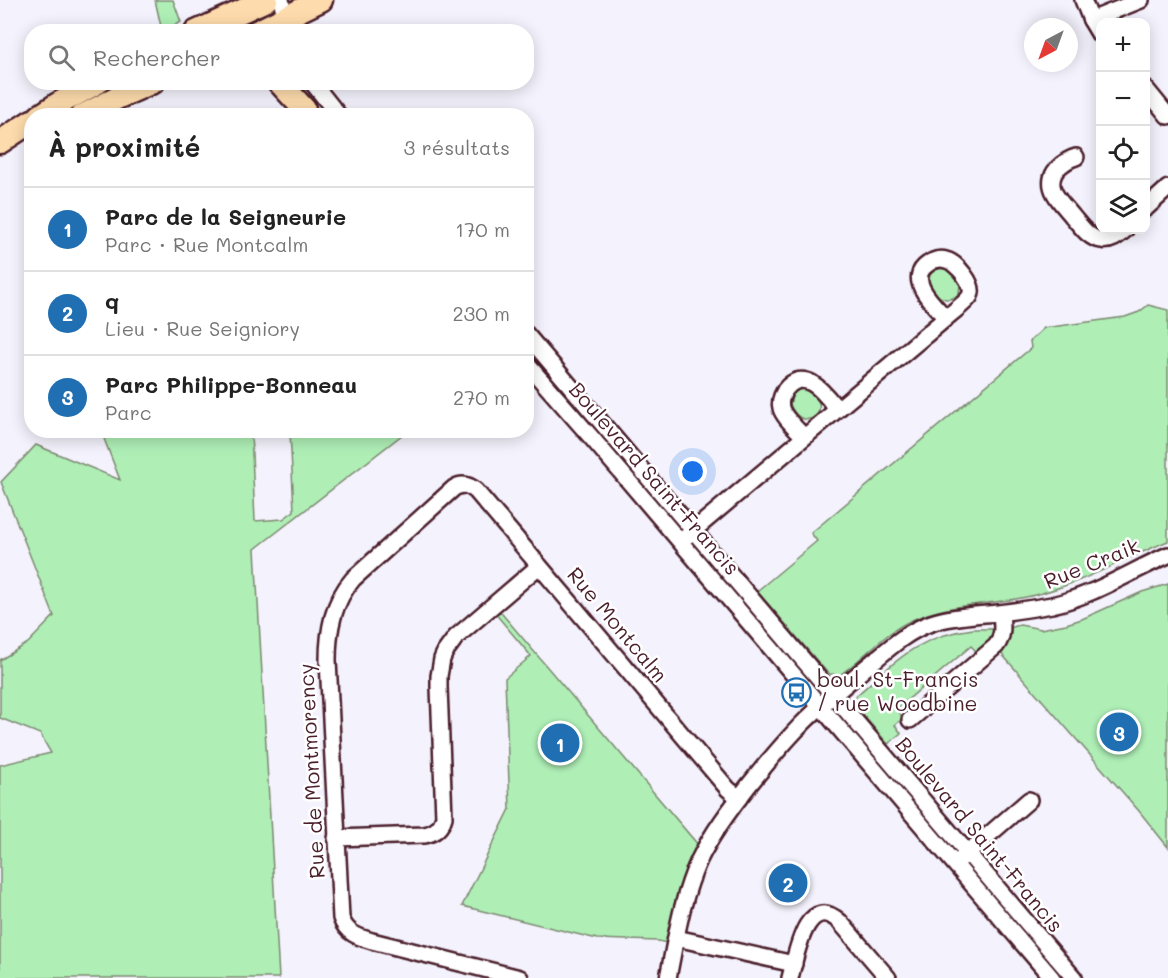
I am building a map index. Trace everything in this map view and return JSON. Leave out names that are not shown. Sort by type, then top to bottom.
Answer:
[{"type":"highway","points":[[245,24],[275,19],[321,0]]},
{"type":"highway","points":[[52,108],[83,90]]},
{"type":"highway","points":[[98,108],[135,90]]},
{"type":"highway","points":[[286,90],[303,108]]},
{"type":"highway","points":[[0,142],[24,126]]},
{"type":"highway","points":[[0,148],[24,139]]},
{"type":"street","points":[[1083,0],[1096,28]]},
{"type":"street","points":[[1091,20],[1140,0]]},
{"type":"street","points":[[296,90],[305,108]]},
{"type":"street","points":[[318,90],[333,108]]},
{"type":"street","points":[[1150,94],[1168,116]]},
{"type":"street","points":[[1076,157],[1068,160],[1054,174],[1051,186],[1057,197],[1089,235],[1104,241],[1111,240],[1119,234]]},
{"type":"street","points":[[1150,204],[1168,188]]},
{"type":"street","points":[[680,542],[946,318]]},
{"type":"street","name":"Boulevard Saint-Francis","points":[[534,343],[1074,978]]},
{"type":"street","name":"Boulevard Saint-Francis","points":[[534,372],[1052,978]]},
{"type":"street","points":[[804,437],[781,409],[781,397],[788,387],[796,382],[810,382],[818,387],[837,409]]},
{"type":"street","name":"Rue Montcalm","points":[[461,485],[472,487],[476,491],[728,789],[739,798]]},
{"type":"street","name":"Rue de Montmorency","points":[[461,485],[451,490],[360,572],[346,587],[336,606],[328,638],[328,660],[340,918],[350,932],[372,941],[520,978]]},
{"type":"street","name":"Rue Craik","points":[[668,978],[685,896],[699,860],[721,823],[793,734],[821,706],[891,646],[921,628],[943,620],[1001,613],[1077,597],[1168,555]]},
{"type":"street","points":[[336,838],[424,835],[431,834],[440,827],[444,817],[439,687],[442,659],[450,644],[464,629],[539,566]]},
{"type":"street","points":[[910,720],[996,646],[1002,634],[1001,613]]},
{"type":"street","points":[[955,864],[1029,800]]},
{"type":"street","points":[[676,938],[792,971],[807,924],[818,914],[827,913],[840,922],[888,978]]},
{"type":"green space","points":[[155,0],[173,0],[181,22],[160,24]]},
{"type":"green space","points":[[938,267],[948,269],[960,284],[959,293],[953,298],[946,299],[939,296],[930,285],[929,279],[932,272]]},
{"type":"green space","points":[[1148,305],[1168,310],[1168,541],[1049,591],[1015,599],[955,607],[925,615],[900,626],[840,675],[830,674],[825,670],[757,591],[817,541],[811,533],[1031,348],[1030,341],[1044,328],[1125,317],[1139,312]]},
{"type":"green space","points":[[802,388],[810,391],[819,402],[819,409],[813,418],[801,418],[790,404],[793,393]]},
{"type":"green space","points":[[104,438],[251,438],[255,521],[283,519],[294,511],[290,438],[398,438],[255,549],[279,978],[0,978],[0,765],[51,753],[40,734],[0,718],[0,660],[28,643],[54,616],[1,482],[36,445],[120,480]]},
{"type":"green space","points":[[1168,584],[1168,847],[1000,652],[1009,628],[1020,625],[1041,629],[1066,624],[1142,592]]},
{"type":"green space","points":[[497,608],[699,846],[679,893],[668,943],[597,939],[462,906],[510,809],[505,678],[531,656],[494,612]]},
{"type":"green space","points":[[973,629],[993,629],[993,633],[985,644],[976,651],[971,646],[897,709],[903,718],[895,725],[901,733],[888,744],[856,707],[854,701],[856,696],[908,652],[937,638]]},
{"type":"place","name":"boul. St-Francis / rue Woodbine","points":[[796,692]]},
{"type":"place","name":"Parc Philippe-Bonneau","points":[[1119,732]]},
{"type":"place","name":"Parc de la Seigneurie","points":[[560,743]]},
{"type":"place","name":"q","points":[[788,883]]}]
